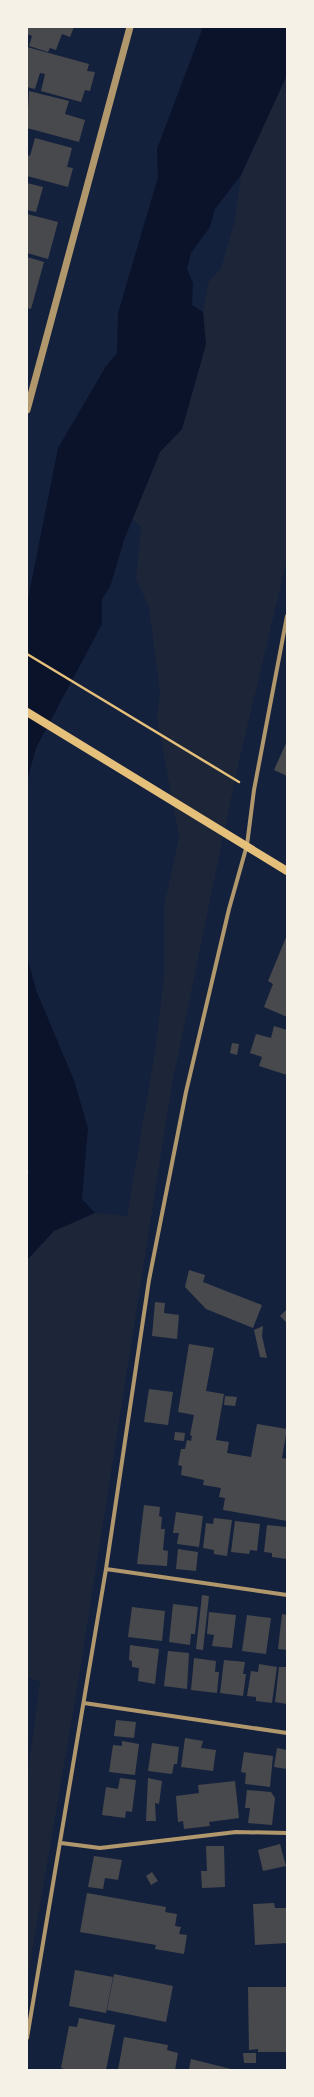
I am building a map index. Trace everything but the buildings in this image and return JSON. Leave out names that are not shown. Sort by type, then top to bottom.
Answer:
[{"type":"main road","points":[[27,712],[234,837],[287,871]]},
{"type":"street","points":[[27,410],[130,27]]},
{"type":"street","points":[[27,2038],[106,1569],[150,1272],[186,1092],[229,909],[247,845],[254,790],[287,616]]},
{"type":"street","points":[[106,1569],[287,1595]]},
{"type":"street","points":[[84,1703],[287,1733]]},
{"type":"street","points":[[61,1843],[100,1848],[236,1832],[287,1833]]},
{"type":"path","points":[[27,654],[243,785]]},
{"type":"shaded area","points":[[203,27],[287,27],[287,75],[241,175],[215,209],[210,227],[191,253],[187,269],[193,283],[192,305],[203,312],[206,344],[182,429],[160,452],[124,540],[110,587],[102,599],[102,624],[36,748],[27,781],[27,604],[58,448],[106,366],[117,353],[118,313],[158,177],[157,149]]},
{"type":"shaded area","points":[[287,75],[287,559],[237,770],[172,1084],[77,1689],[27,1981],[27,1780],[40,1682],[27,1677],[27,1260],[54,1231],[95,1213],[127,1216],[155,1052],[164,977],[164,906],[179,837],[157,717],[160,692],[149,607],[136,579],[141,527],[132,519],[160,452],[182,429],[206,345],[203,312],[209,281],[221,269],[235,220],[241,175]]},
{"type":"shaded area","points":[[27,957],[36,990],[74,1080],[88,1128],[82,1199],[95,1213],[54,1231],[27,1260],[27,1180],[29,1172],[27,1165]]}]
